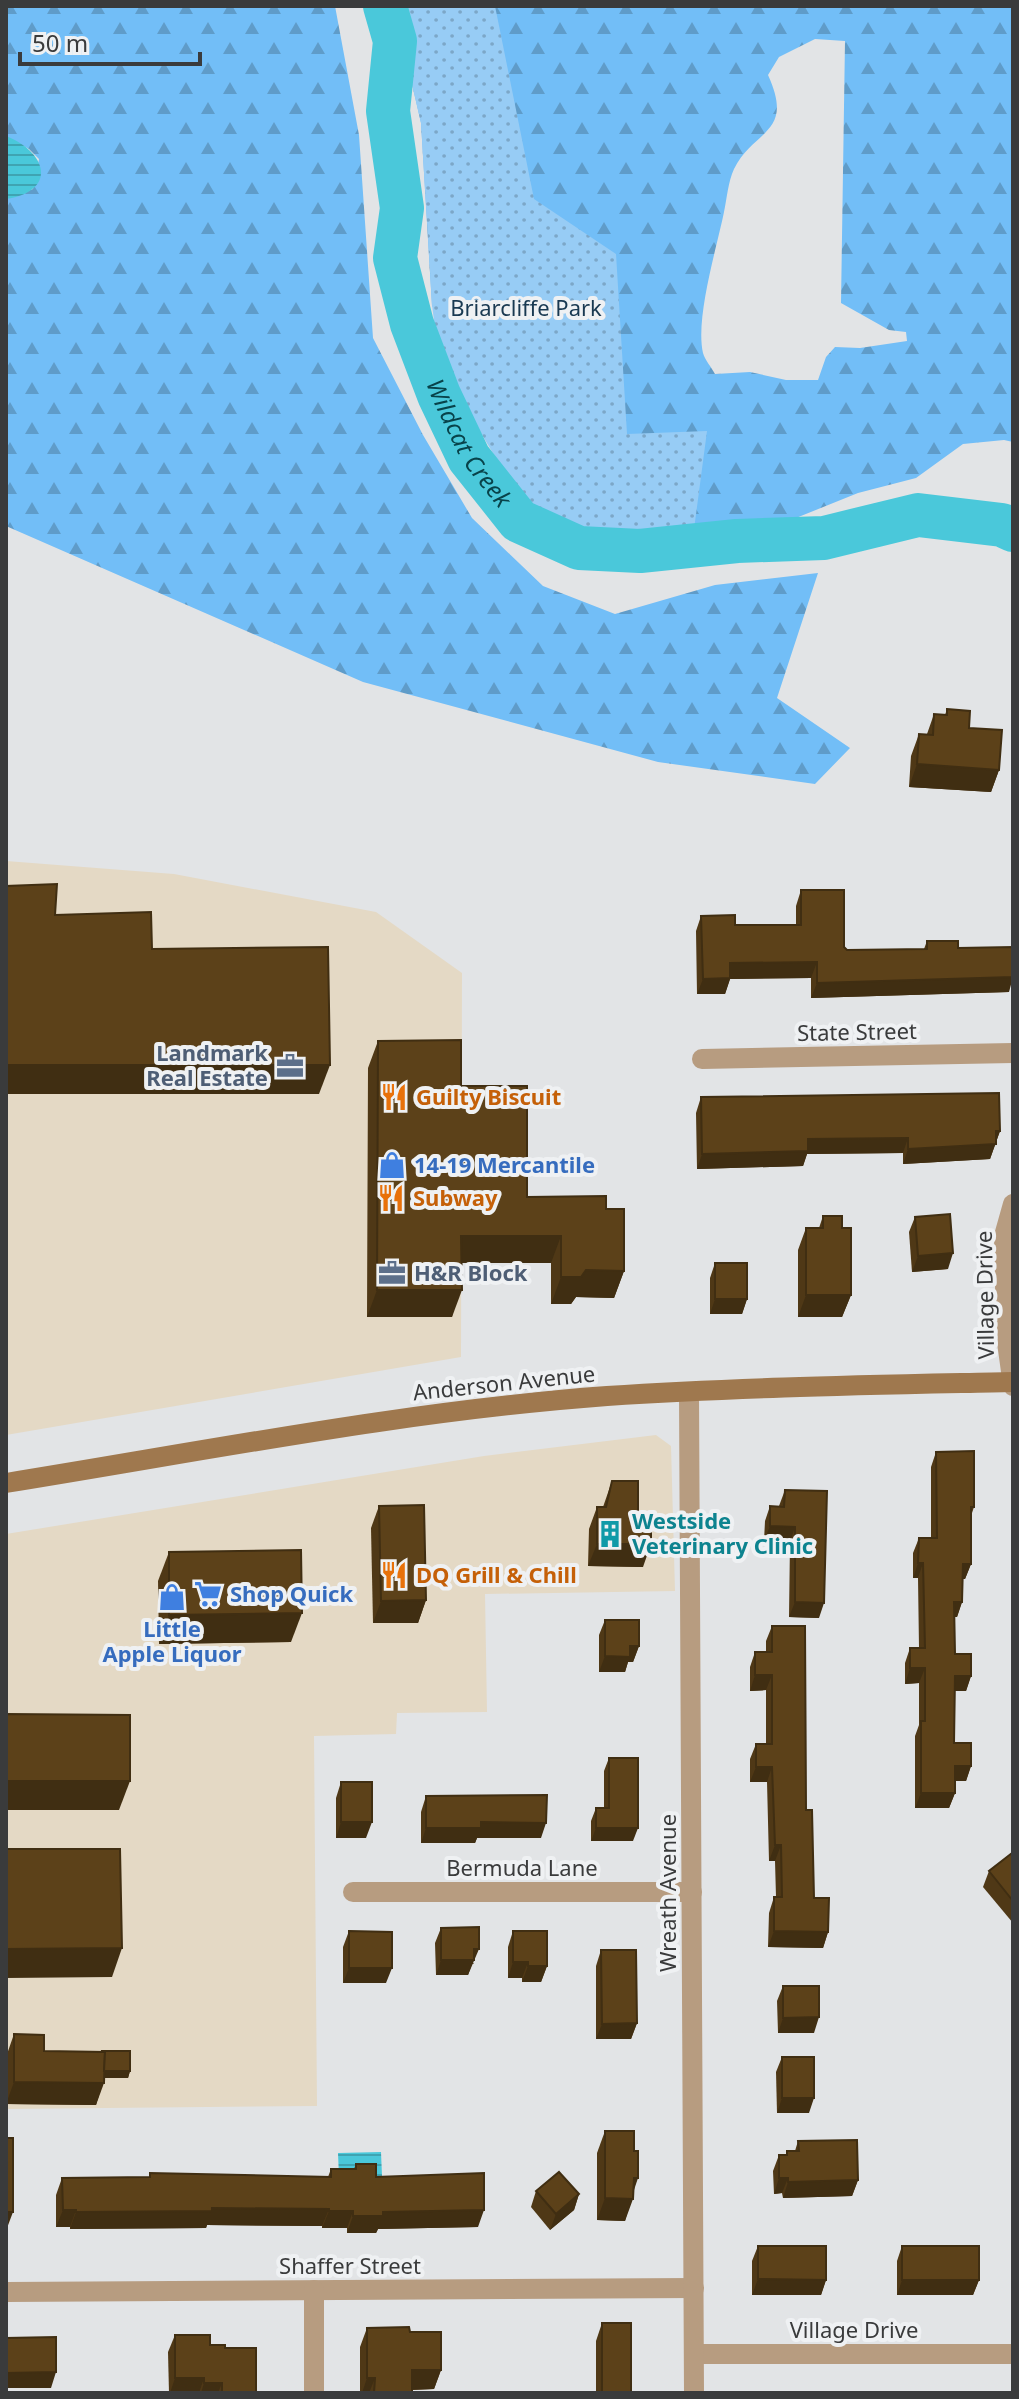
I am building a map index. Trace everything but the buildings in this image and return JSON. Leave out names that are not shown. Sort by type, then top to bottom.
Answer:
[{"type":"main road","name":"Anderson Avenue","points":[[6,1483],[394,1420],[606,1396],[1013,1384]]},
{"type":"street","name":"State Street","points":[[702,1059],[1013,1053]]},
{"type":"street","name":"Village Drive","points":[[1013,1204],[1004,1236],[1006,1335],[1013,1384]]},
{"type":"street","name":"Wreath Avenue","points":[[689,1392],[694,2393]]},
{"type":"street","name":"Bermuda Lane","points":[[353,1892],[692,1892]]},
{"type":"street","name":"Shaffer Street","points":[[6,2292],[694,2288]]},
{"type":"street","points":[[314,2290],[314,2393]]},
{"type":"street","name":"Village Drive","points":[[694,2354],[1013,2354]]},
{"type":"shaded area","points":[[6,136],[31,151],[41,170],[40,180],[34,188],[23,195],[6,199]]},
{"type":"shaded area","points":[[6,861],[174,874],[376,912],[462,973],[461,1357],[6,1435]]},
{"type":"shaded area","points":[[656,1435],[671,1446],[675,1591],[485,1594],[487,1712],[397,1713],[396,1734],[314,1736],[317,2106],[6,2109],[6,1534],[484,1456]]},
{"type":"shaded area","points":[[381,2152],[382,2176],[339,2177],[338,2153]]},
{"type":"green space","points":[[6,6],[335,6],[359,135],[373,338],[423,435],[472,518],[543,586],[615,614],[715,585],[818,573],[777,698],[850,748],[815,784],[658,762],[363,682],[6,526],[6,199],[33,189],[39,159],[29,149],[6,136]]},
{"type":"green space","points":[[400,6],[1013,6],[1013,442],[963,444],[916,478],[858,493],[791,520],[729,521],[652,539],[432,306],[421,123],[405,54]],"holes":[[[815,39],[845,41],[841,303],[889,330],[906,332],[907,341],[860,348],[835,347],[826,357],[818,380],[786,380],[750,372],[715,374],[703,353],[704,302],[732,174],[742,156],[774,120],[777,109],[768,75],[779,57]]]},
{"type":"green space","name":"Briarcliffe Park","points":[[400,6],[495,6],[534,199],[616,254],[627,434],[707,431],[693,537],[631,546],[584,531],[529,504],[503,470],[457,393],[438,352],[432,305],[421,123],[405,54]]},
{"type":"waterway","name":"Wildcat Creek","points":[[385,6],[395,41],[388,111],[402,208],[395,258],[412,324],[439,395],[469,458],[519,521],[579,548],[640,551],[737,541],[824,538],[918,515],[1002,525],[1013,530]]},
{"type":"place","name":"Landmark Real Estate","points":[[290,1066]]},
{"type":"place","name":"Guilty Biscuit","points":[[394,1097]]},
{"type":"place","name":"14-19 Mercantile","points":[[392,1165]]},
{"type":"place","name":"Subway","points":[[391,1198]]},
{"type":"place","name":"H&R Block","points":[[392,1273]]},
{"type":"place","name":"Westside Veterinary Clinic","points":[[610,1534]]},
{"type":"place","name":"DQ Grill & Chill","points":[[394,1575]]},
{"type":"place","name":"Shop Quick","points":[[208,1594]]},
{"type":"place","name":"Little Apple Liquor","points":[[172,1597]]}]
